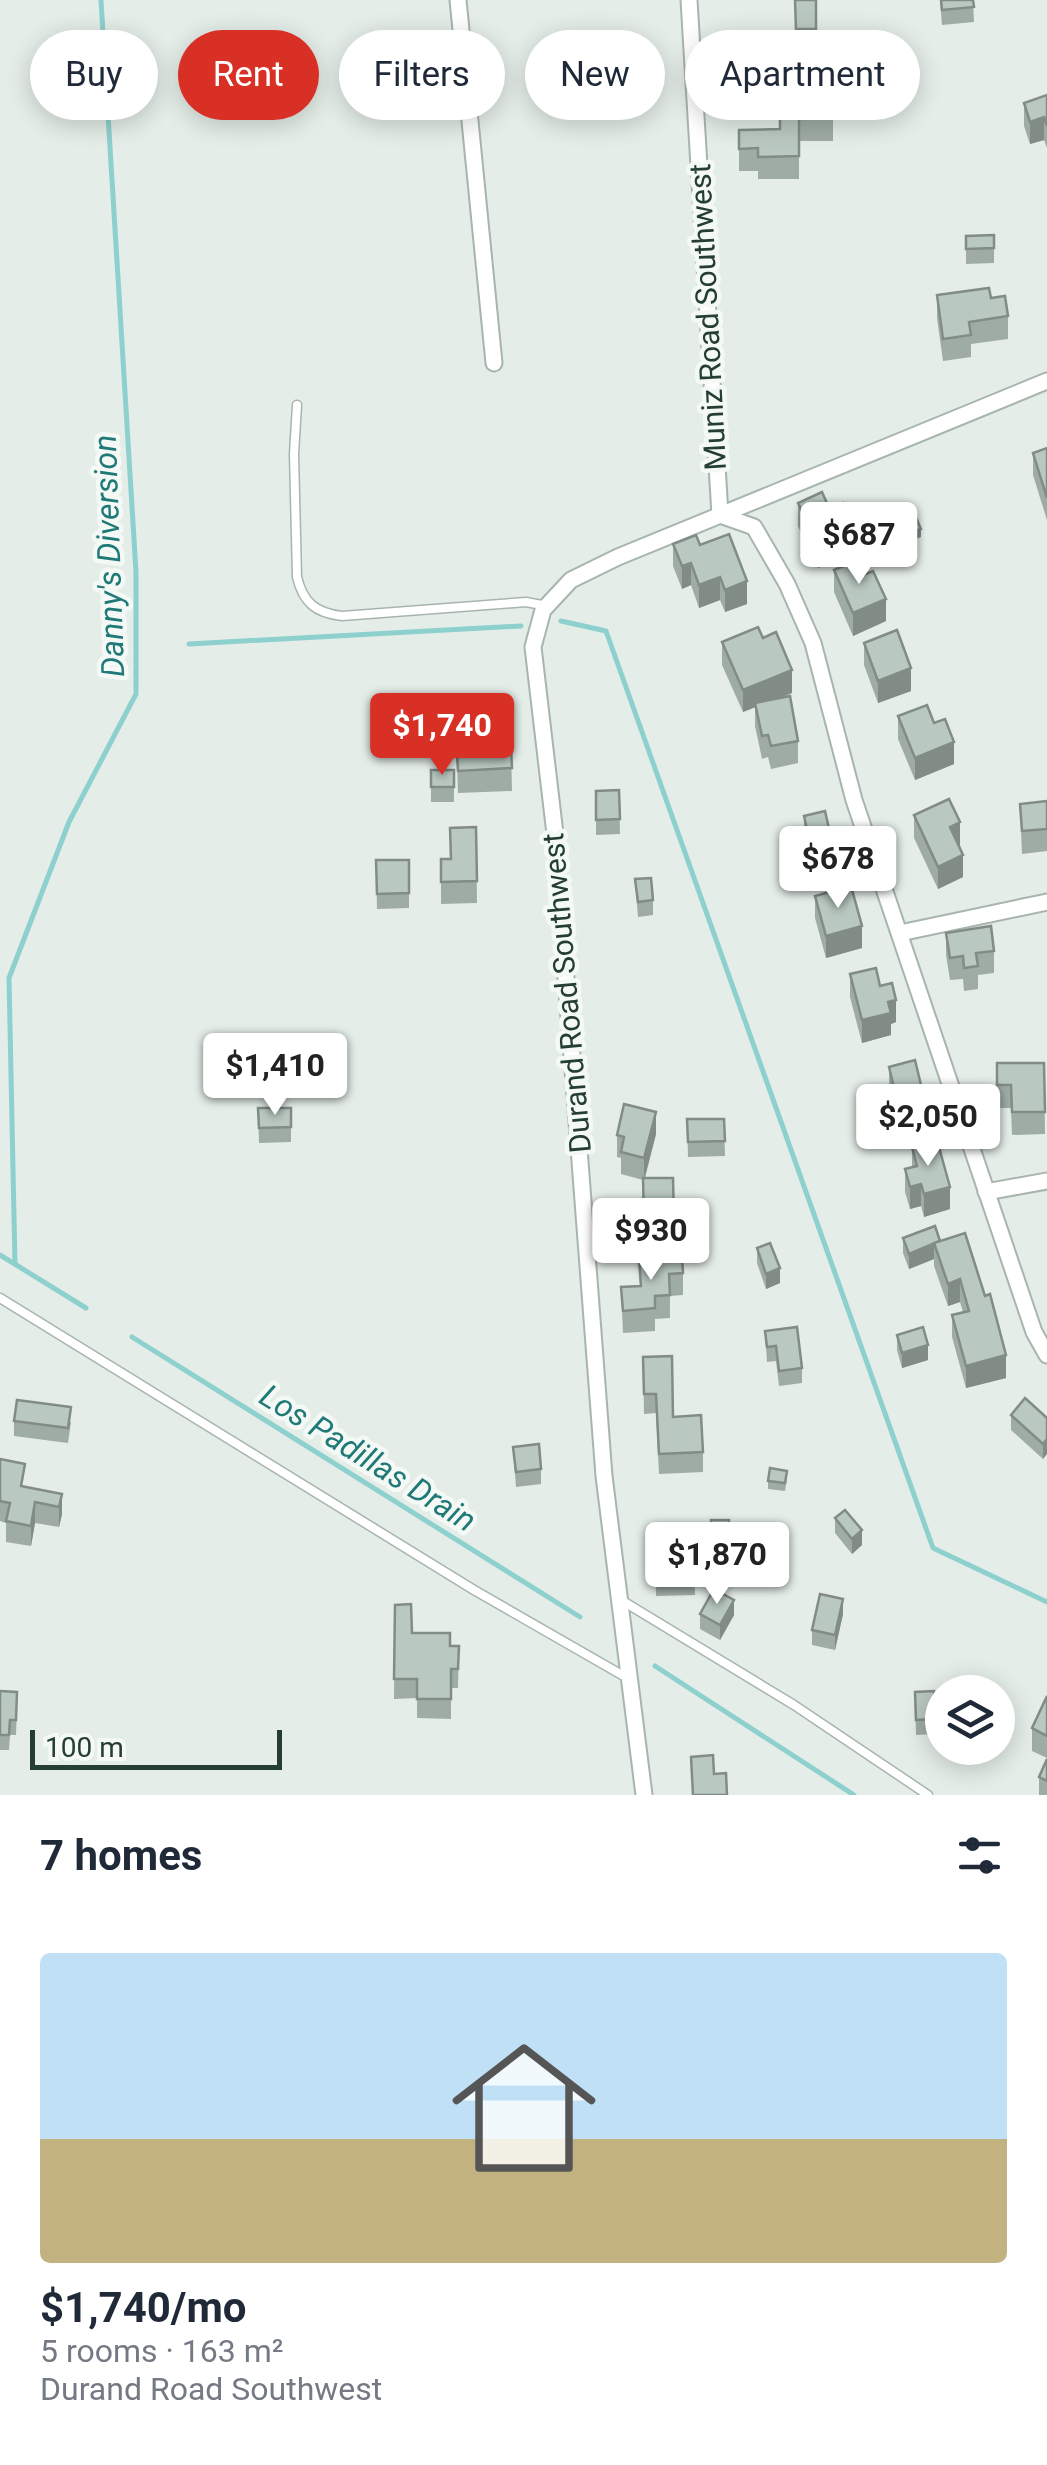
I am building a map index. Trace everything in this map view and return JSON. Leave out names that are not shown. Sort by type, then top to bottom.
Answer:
[{"type":"street","points":[[458,0],[494,363]]},
{"type":"street","name":"Muniz Road Southwest","points":[[689,0],[720,515]]},
{"type":"street","points":[[545,608],[570,580],[1047,381]]},
{"type":"street","points":[[720,515],[754,526],[788,584],[807,628],[854,800],[1034,1332],[1047,1355]]},
{"type":"street","name":"Durand Road Southwest","points":[[545,608],[534,647],[555,834],[604,1476],[644,1795]]},
{"type":"street","points":[[900,933],[1047,902]]},
{"type":"street","points":[[986,1192],[1047,1181]]},
{"type":"lane","points":[[297,404],[294,454],[298,577],[302,595],[314,607],[328,615],[342,616],[526,602],[545,608]]},
{"type":"lane","points":[[0,1298],[474,1590],[630,1680]]},
{"type":"lane","points":[[621,1600],[794,1705],[928,1795]]},
{"type":"building","points":[[795,0],[816,0],[816,29],[796,29]]},
{"type":"building","points":[[941,0],[973,0],[974,7],[942,10]]},
{"type":"building","points":[[1047,95],[1047,126],[1044,117],[1030,122],[1024,103]]},
{"type":"building","points":[[780,120],[799,120],[799,156],[758,157],[758,148],[739,149],[739,130],[780,129]]},
{"type":"building","points":[[994,235],[994,248],[966,249],[966,236]]},
{"type":"building","points":[[989,288],[991,298],[1005,296],[1008,316],[969,322],[971,335],[943,339],[937,295]]},
{"type":"building","points":[[1047,448],[1047,498],[1033,453]]},
{"type":"building","points":[[822,492],[830,510],[843,503],[855,528],[818,546],[798,503]]},
{"type":"building","points":[[915,515],[921,529],[904,536],[899,522]]},
{"type":"building","points":[[729,534],[747,581],[725,590],[720,577],[699,585],[691,563],[682,566],[673,544],[696,535],[700,545]]},
{"type":"building","points":[[855,561],[861,576],[873,571],[886,599],[853,613],[834,570]]},
{"type":"building","points":[[758,627],[763,638],[776,632],[792,670],[743,690],[722,642]]},
{"type":"building","points":[[897,630],[911,668],[878,681],[864,643]]},
{"type":"building","points":[[790,696],[798,741],[771,746],[768,735],[762,736],[755,703]]},
{"type":"building","points":[[927,705],[934,723],[945,719],[954,742],[915,758],[898,716]]},
{"type":"building","points":[[483,718],[484,738],[492,738],[493,749],[511,748],[512,768],[458,771],[456,736],[467,736],[466,719]]},
{"type":"building","points":[[431,770],[454,770],[454,787],[431,787]]},
{"type":"building","points":[[619,790],[620,819],[596,820],[596,791]]},
{"type":"building","points":[[949,799],[960,822],[950,827],[963,855],[938,867],[914,815]]},
{"type":"building","points":[[1047,801],[1047,829],[1022,831],[1020,804]]},
{"type":"building","points":[[825,811],[833,846],[812,851],[804,816]]},
{"type":"building","points":[[476,827],[477,881],[441,882],[441,859],[451,859],[450,828]]},
{"type":"building","points":[[376,860],[409,860],[409,893],[377,894]]},
{"type":"building","points":[[651,878],[653,900],[638,902],[635,879]]},
{"type":"building","points":[[851,886],[862,926],[826,936],[815,896]]},
{"type":"building","points":[[991,926],[994,951],[976,953],[978,966],[964,968],[963,956],[950,958],[946,933]]},
{"type":"building","points":[[876,968],[880,986],[892,983],[896,1000],[888,1002],[891,1013],[862,1020],[850,974]]},
{"type":"building","points":[[915,1060],[927,1110],[901,1116],[889,1067]]},
{"type":"building","points":[[997,1063],[1044,1063],[1045,1112],[1012,1112],[1011,1085],[997,1085]]},
{"type":"building","points":[[624,1104],[656,1112],[644,1158],[621,1152],[624,1137],[617,1135]]},
{"type":"building","points":[[258,1108],[291,1108],[291,1127],[259,1128]]},
{"type":"building","points":[[687,1119],[724,1119],[725,1141],[688,1142]]},
{"type":"building","points":[[937,1140],[950,1187],[924,1194],[921,1184],[910,1187],[905,1169],[917,1166],[912,1147]]},
{"type":"building","points":[[643,1178],[673,1178],[674,1221],[644,1221]]},
{"type":"building","points":[[935,1226],[940,1241],[909,1254],[903,1238]]},
{"type":"building","points":[[965,1233],[985,1296],[990,1294],[1006,1355],[966,1366],[952,1315],[969,1311],[960,1279],[948,1284],[934,1243]]},
{"type":"building","points":[[770,1243],[780,1268],[766,1274],[757,1248]]},
{"type":"building","points":[[682,1256],[683,1273],[669,1274],[670,1295],[655,1296],[655,1308],[623,1311],[621,1287],[641,1286],[639,1259]]},
{"type":"building","points":[[797,1327],[802,1368],[779,1371],[776,1346],[767,1347],[765,1331]]},
{"type":"building","points":[[923,1327],[928,1345],[902,1353],[897,1335]]},
{"type":"building","points":[[672,1356],[673,1417],[701,1415],[703,1452],[659,1454],[656,1394],[644,1394],[643,1357]]},
{"type":"building","points":[[1025,1398],[1047,1418],[1047,1439],[1043,1444],[1011,1415]]},
{"type":"building","points":[[17,1400],[71,1407],[68,1428],[14,1421]]},
{"type":"building","points":[[539,1444],[541,1469],[516,1472],[513,1447]]},
{"type":"building","points":[[0,1459],[25,1464],[21,1486],[62,1494],[59,1507],[35,1502],[31,1526],[6,1521],[10,1503],[0,1501]]},
{"type":"building","points":[[770,1468],[787,1471],[785,1483],[768,1481]]},
{"type":"building","points":[[845,1510],[862,1530],[852,1539],[835,1518]]},
{"type":"building","points":[[711,1520],[729,1520],[729,1535],[711,1534]]},
{"type":"building","points":[[694,1535],[695,1573],[656,1573],[655,1536]]},
{"type":"building","points":[[714,1589],[734,1600],[720,1625],[700,1614]]},
{"type":"building","points":[[820,1594],[843,1599],[835,1635],[812,1630]]},
{"type":"building","points":[[411,1604],[412,1633],[450,1633],[450,1646],[459,1646],[458,1669],[451,1669],[451,1699],[417,1699],[417,1679],[394,1679],[395,1605]]},
{"type":"building","points":[[0,1691],[17,1692],[16,1720],[10,1720],[9,1735],[0,1735]]},
{"type":"building","points":[[925,1691],[925,1720],[916,1720],[915,1692]]},
{"type":"building","points":[[1047,1696],[1047,1736],[1032,1728]]},
{"type":"building","points":[[713,1755],[714,1774],[726,1773],[727,1795],[693,1795],[691,1757]]},
{"type":"building","points":[[1047,1759],[1047,1781],[1039,1777]]},
{"type":"waterway","name":"Danny's Diversion","points":[[15,1264],[9,978],[69,822],[136,694],[136,572],[101,0]]},
{"type":"waterway","points":[[561,621],[606,631],[933,1548],[1047,1602]]},
{"type":"waterway","points":[[189,644],[521,626]]},
{"type":"waterway","points":[[0,1255],[86,1308]]},
{"type":"waterway","name":"Los Padillas Drain","points":[[132,1337],[580,1617]]},
{"type":"waterway","name":"Los Padillas Drain","points":[[655,1666],[854,1795]]}]
